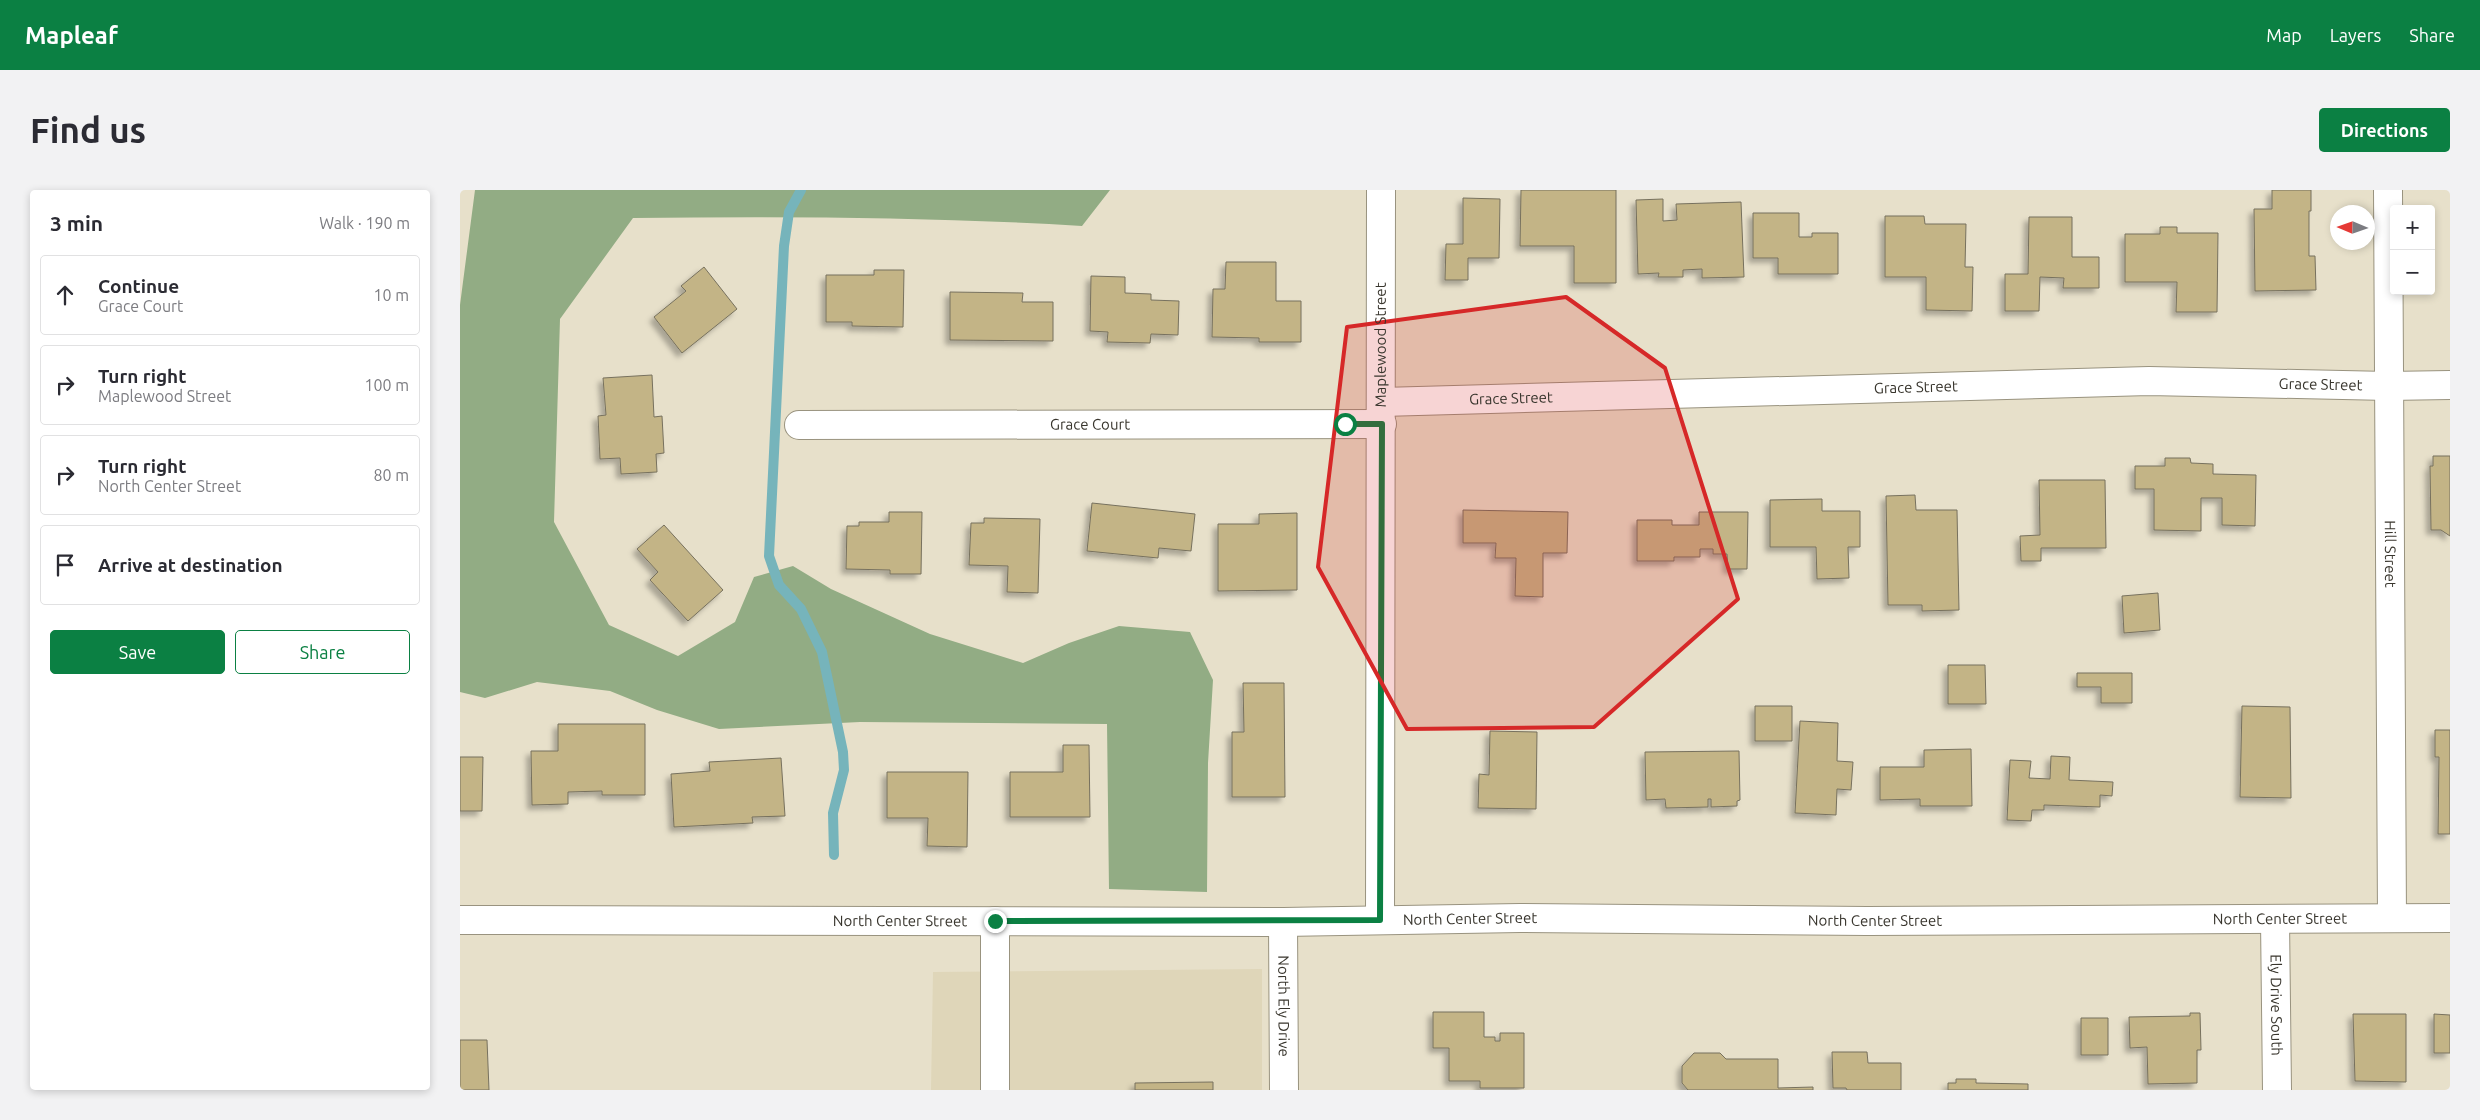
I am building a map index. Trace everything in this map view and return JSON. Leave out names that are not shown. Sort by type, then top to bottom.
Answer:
[{"type":"street","name":"Maplewood Street","points":[[1380,920],[1381,190]]},
{"type":"street","name":"Hill Street","points":[[2388,190],[2392,918]]},
{"type":"street","name":"Grace Street","points":[[1382,413],[2149,381],[2388,386],[2450,385]]},
{"type":"street","name":"Grace Court","points":[[800,425],[1382,413]]},
{"type":"street","name":"North Center Street","points":[[460,920],[1283,922],[1520,918],[1857,921],[2450,918]]},
{"type":"street","name":"Ely Drive South","points":[[2275,920],[2277,1090]]},
{"type":"street","points":[[995,921],[995,1090]]},
{"type":"street","name":"North Ely Drive","points":[[1283,922],[1284,1090]]},
{"type":"highlighted area","points":[[1566,297],[1665,368],[1738,599],[1594,727],[1407,729],[1318,567],[1347,327]]},
{"type":"shaded area","points":[[1262,969],[1262,1090],[931,1090],[933,972]]},
{"type":"green space","points":[[475,190],[1110,190],[1082,226],[858,218],[633,218],[560,319],[554,522],[609,625],[678,656],[735,622],[754,577],[793,566],[831,589],[930,634],[1023,663],[1069,643],[1119,626],[1190,632],[1213,680],[1208,763],[1207,892],[1109,889],[1107,724],[860,722],[719,729],[657,710],[610,691],[537,682],[485,698],[460,692],[460,305]]},
{"type":"building","points":[[1521,190],[1616,190],[1616,283],[1574,283],[1574,246],[1520,246]]},
{"type":"building","points":[[2272,190],[2311,190],[2309,256],[2315,256],[2316,290],[2255,291],[2254,209],[2272,209]]},
{"type":"building","points":[[1463,198],[1500,199],[1499,258],[1468,258],[1468,280],[1445,280],[1446,244],[1463,244]]},
{"type":"building","points":[[1663,199],[1663,221],[1677,220],[1676,204],[1741,202],[1744,277],[1702,278],[1702,269],[1683,270],[1683,277],[1658,277],[1659,273],[1638,274],[1636,200]]},
{"type":"building","points":[[1753,213],[1799,213],[1799,237],[1812,237],[1812,233],[1838,233],[1838,274],[1778,274],[1778,258],[1753,258]]},
{"type":"building","points":[[1885,216],[1924,216],[1925,224],[1966,224],[1965,267],[1973,267],[1972,311],[1926,310],[1926,277],[1885,277]]},
{"type":"building","points":[[2029,217],[2072,217],[2072,257],[2099,257],[2099,288],[2063,288],[2064,278],[2040,277],[2039,311],[2005,311],[2005,274],[2028,274]]},
{"type":"building","points":[[2160,227],[2177,227],[2177,233],[2218,233],[2217,312],[2176,312],[2177,282],[2125,282],[2125,234],[2160,234]]},
{"type":"building","points":[[1226,262],[1276,262],[1276,301],[1301,301],[1301,342],[1259,342],[1259,338],[1212,337],[1213,289],[1225,289]]},
{"type":"building","points":[[704,267],[737,309],[682,353],[654,317],[686,291],[681,286]]},
{"type":"building","points":[[874,270],[904,270],[903,327],[852,326],[852,322],[826,322],[826,275],[874,275]]},
{"type":"building","points":[[1091,276],[1125,277],[1125,293],[1151,294],[1151,300],[1179,301],[1178,335],[1151,334],[1150,343],[1107,342],[1108,332],[1090,331]]},
{"type":"building","points":[[950,292],[1023,293],[1022,302],[1053,302],[1053,341],[950,340]]},
{"type":"building","points":[[652,375],[654,417],[662,416],[664,453],[656,454],[657,472],[621,474],[620,458],[600,459],[598,416],[606,415],[603,378]]},
{"type":"building","points":[[2433,456],[2450,456],[2450,536],[2441,530],[2431,530],[2430,466],[2433,466]]},
{"type":"building","points":[[2165,458],[2190,458],[2191,463],[2213,464],[2213,474],[2256,475],[2255,526],[2222,525],[2222,498],[2201,498],[2201,531],[2154,530],[2154,489],[2135,489],[2135,466],[2165,466]]},
{"type":"building","points":[[2039,480],[2105,480],[2106,548],[2041,548],[2041,561],[2021,561],[2020,536],[2040,535]]},
{"type":"building","points":[[1915,495],[1916,510],[1957,510],[1959,610],[1922,611],[1922,605],[1888,605],[1886,496]]},
{"type":"building","points":[[1822,499],[1822,511],[1860,511],[1860,547],[1848,547],[1849,578],[1817,579],[1816,547],[1770,547],[1770,500]]},
{"type":"building","points":[[1092,503],[1195,514],[1191,551],[1159,548],[1158,558],[1087,551]]},
{"type":"building","points":[[1463,510],[1568,512],[1567,553],[1543,553],[1543,597],[1515,596],[1516,558],[1495,558],[1496,543],[1463,543]]},
{"type":"building","points":[[889,512],[922,512],[921,574],[890,574],[890,570],[846,569],[847,526],[859,526],[859,522],[889,522]]},
{"type":"building","points":[[1699,512],[1748,512],[1747,569],[1728,569],[1727,554],[1713,554],[1713,549],[1700,549],[1700,557],[1674,557],[1674,561],[1637,561],[1637,520],[1672,520],[1672,525],[1699,525]]},
{"type":"building","points":[[1297,513],[1297,590],[1218,591],[1218,524],[1259,524],[1259,514]]},
{"type":"building","points":[[984,518],[1040,519],[1038,593],[1007,592],[1008,566],[969,565],[971,523],[984,523]]},
{"type":"building","points":[[664,525],[723,590],[688,621],[650,580],[658,572],[637,549]]},
{"type":"building","points":[[2158,593],[2160,630],[2124,633],[2122,596]]},
{"type":"building","points":[[1948,665],[1985,665],[1986,704],[1948,704]]},
{"type":"building","points":[[2077,673],[2132,673],[2132,703],[2101,703],[2101,687],[2077,687]]},
{"type":"building","points":[[1243,683],[1284,683],[1285,797],[1232,797],[1232,732],[1244,732]]},
{"type":"building","points":[[1755,706],[1792,706],[1792,741],[1755,741]]},
{"type":"building","points":[[2242,706],[2290,707],[2291,798],[2240,797]]},
{"type":"building","points":[[1800,721],[1838,723],[1837,761],[1853,762],[1851,790],[1837,789],[1836,815],[1795,813]]},
{"type":"building","points":[[558,724],[645,724],[645,795],[602,795],[602,791],[568,792],[568,804],[532,805],[531,751],[558,751]]},
{"type":"building","points":[[2435,730],[2450,730],[2450,834],[2438,834],[2439,757],[2435,757]]},
{"type":"building","points":[[1490,731],[1537,732],[1536,809],[1478,808],[1479,774],[1489,775]]},
{"type":"building","points":[[1063,745],[1089,745],[1090,817],[1010,817],[1010,772],[1063,772]]},
{"type":"building","points":[[1971,749],[1972,806],[1920,806],[1920,799],[1880,800],[1880,767],[1924,767],[1924,750]]},
{"type":"building","points":[[1739,751],[1740,800],[1737,801],[1737,806],[1711,807],[1711,799],[1708,799],[1708,807],[1666,808],[1665,799],[1646,800],[1645,752]]},
{"type":"building","points":[[2051,756],[2070,757],[2069,780],[2113,782],[2112,796],[2100,795],[2100,807],[2044,805],[2044,810],[2032,810],[2031,821],[2007,820],[2010,760],[2031,761],[2029,778],[2050,779]]},
{"type":"building","points":[[460,757],[483,757],[482,811],[460,811]]},
{"type":"building","points":[[781,758],[785,816],[752,817],[753,823],[674,827],[671,774],[710,771],[709,762]]},
{"type":"building","points":[[887,772],[968,772],[967,847],[927,846],[928,818],[887,818]]},
{"type":"building","points":[[1433,1012],[1484,1012],[1484,1037],[1495,1037],[1495,1041],[1500,1041],[1500,1033],[1524,1033],[1524,1088],[1480,1088],[1480,1081],[1449,1081],[1449,1048],[1433,1048]]},
{"type":"building","points":[[2190,1013],[2200,1013],[2201,1050],[2197,1050],[2197,1083],[2148,1084],[2147,1047],[2130,1048],[2129,1017],[2190,1016]]},
{"type":"building","points":[[2353,1014],[2406,1014],[2406,1082],[2355,1081]]},
{"type":"building","points":[[2434,1014],[2450,1015],[2450,1053],[2434,1053]]},
{"type":"building","points":[[2081,1018],[2108,1018],[2108,1055],[2081,1055]]},
{"type":"building","points":[[460,1040],[487,1040],[489,1090],[460,1090]]},
{"type":"building","points":[[1832,1052],[1867,1052],[1868,1063],[1901,1063],[1901,1090],[1847,1090],[1846,1088],[1833,1088]]},
{"type":"building","points":[[1694,1053],[1720,1053],[1726,1059],[1778,1059],[1778,1088],[1813,1087],[1813,1090],[1688,1090],[1682,1083],[1682,1066]]},
{"type":"building","points":[[1956,1079],[1976,1079],[1976,1083],[2028,1084],[2028,1090],[1948,1090],[1948,1083],[1956,1083]]},
{"type":"building","points":[[1213,1082],[1213,1090],[1135,1090],[1135,1083]]},
{"type":"waterway","points":[[801,190],[789,212],[784,246],[769,556],[779,585],[801,609],[822,652],[843,752],[844,770],[833,813],[834,855]]},
{"type":"route","points":[[995,921],[1283,922],[1380,920],[1382,424],[1345,424]]}]
